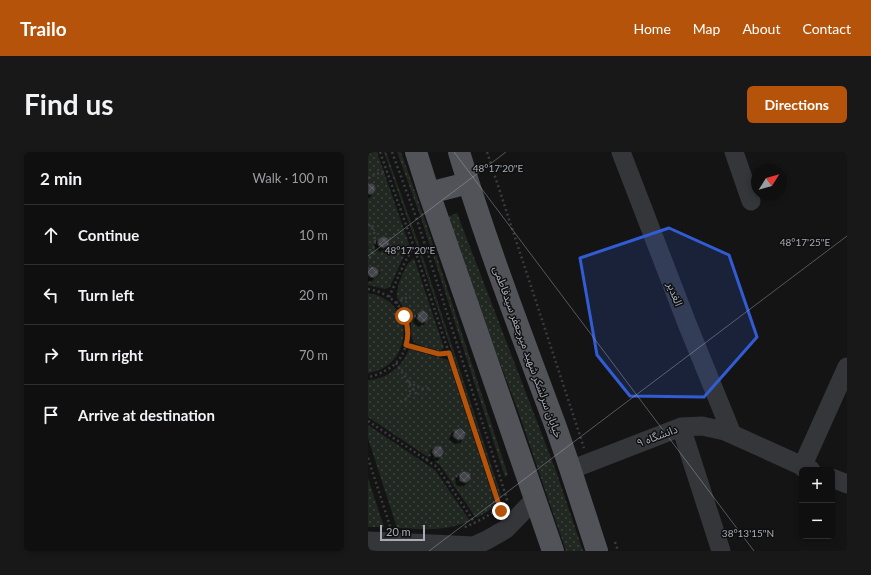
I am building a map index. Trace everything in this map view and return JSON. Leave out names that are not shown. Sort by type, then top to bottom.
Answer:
[{"type":"main road","points":[[416,152],[553,551]]},
{"type":"main road","name":"خیابان سرلشکر شهید میرجعفر سیدفاطمی","points":[[459,152],[468,183],[557,432],[580,467],[597,551]]},
{"type":"main road","points":[[429,193],[468,183]]},
{"type":"street","name":"الغدیر","points":[[621,152],[688,326],[732,434]]},
{"type":"street","points":[[734,152],[751,197]]},
{"type":"street","points":[[807,467],[845,376]]},
{"type":"street","name":"دانشگاه ۹","points":[[580,467],[681,427],[702,426],[725,431],[805,467]]},
{"type":"street","points":[[681,427],[721,551]]},
{"type":"street","points":[[835,479],[847,484]]},
{"type":"street","points":[[384,543],[434,548],[465,548],[474,546],[506,529],[536,498]]},
{"type":"path","points":[[380,152],[415,250],[501,511]]},
{"type":"path","points":[[392,152],[419,227],[507,499],[500,508]]},
{"type":"path","points":[[487,152],[580,467]]},
{"type":"path","points":[[368,178],[387,171]]},
{"type":"path","points":[[368,224],[372,227],[374,232],[374,249],[368,261]]},
{"type":"path","points":[[372,227],[375,224]]},
{"type":"path","points":[[389,297],[411,251],[415,250]]},
{"type":"path","points":[[368,252],[372,254]]},
{"type":"path","points":[[368,289],[377,290],[389,297],[402,310],[408,330],[404,351],[396,363],[382,373],[368,377]]},
{"type":"path","points":[[396,304],[410,296]]},
{"type":"path","points":[[404,316],[418,316]]},
{"type":"path","points":[[406,345],[439,354],[449,353]]},
{"type":"path","points":[[396,363],[417,395]]},
{"type":"path","points":[[409,382],[422,389],[430,388]]},
{"type":"path","points":[[400,402],[408,398],[410,391],[409,382]]},
{"type":"path","points":[[368,421],[437,467],[477,526]]},
{"type":"path","points":[[426,460],[432,452]]},
{"type":"path","points":[[368,458],[384,543]]},
{"type":"path","points":[[448,483],[459,474]]},
{"type":"path","points":[[613,536],[618,551]]},
{"type":"highlighted area","points":[[669,228],[729,255],[757,337],[704,397],[630,396],[597,355],[580,258]]},
{"type":"shaded area","points":[[368,152],[377,152],[409,244],[390,287],[385,289],[368,285],[368,273],[370,277],[376,278],[380,273],[377,267],[371,266],[368,270],[368,194],[373,194],[376,189],[374,184],[368,183]]},
{"type":"shaded area","points":[[384,152],[386,152],[418,242],[502,498],[500,498],[416,243]]},
{"type":"shaded area","points":[[397,152],[401,152],[424,217],[508,475],[505,477],[421,218]]},
{"type":"shaded area","points":[[457,213],[556,471],[583,551],[566,551],[517,408],[445,218]]},
{"type":"shaded area","points":[[414,258],[444,348],[440,351],[414,342],[412,338],[410,318],[398,300],[397,292],[401,277],[407,265]]},
{"type":"shaded area","points":[[368,293],[385,299],[395,308],[401,319],[403,334],[400,350],[391,362],[381,369],[368,373]]},
{"type":"shaded area","points":[[409,349],[448,360],[496,506],[476,518],[440,465],[368,417],[368,380],[381,378],[393,371],[403,361]]},
{"type":"shaded area","points":[[368,425],[435,470],[470,521],[451,527],[442,528],[397,528],[368,438]]},
{"type":"shaded area","points":[[368,478],[384,527],[368,527]]},
{"type":"building","points":[[368,183],[374,184],[376,189],[373,194],[368,194]]},
{"type":"building","points":[[384,236],[389,239],[389,245],[383,248],[378,245],[378,239]]},
{"type":"building","points":[[373,266],[377,268],[379,272],[377,276],[373,278],[369,276],[367,272],[369,268]]},
{"type":"building","points":[[423,310],[428,314],[428,320],[422,323],[417,319],[418,313]]},
{"type":"building","points":[[461,428],[466,433],[464,439],[458,440],[453,436],[455,430]]},
{"type":"building","points":[[435,446],[441,446],[444,452],[441,457],[435,457],[432,452]]},
{"type":"building","points":[[464,471],[470,473],[471,479],[466,483],[460,481],[459,474]]},
{"type":"route","points":[[404,316],[408,330],[406,345],[439,354],[449,353],[501,511]]}]
